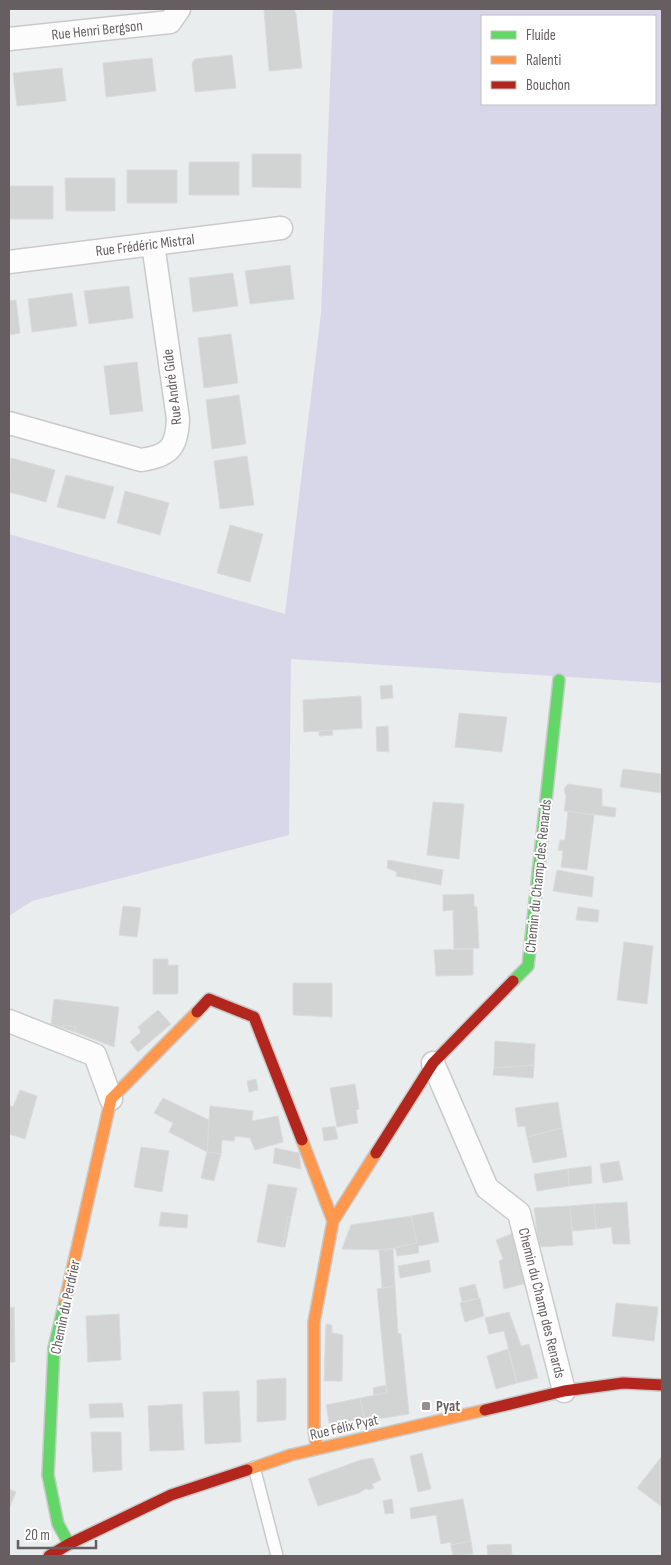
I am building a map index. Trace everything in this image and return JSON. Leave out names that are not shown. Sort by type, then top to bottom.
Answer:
[{"type":"street","name":"Rue Henri Bergson","points":[[9,39],[170,22],[179,9]]},
{"type":"street","name":"Rue Frédéric Mistral","points":[[9,262],[281,228]]},
{"type":"street","name":"Rue André Gide","points":[[9,423],[140,460],[158,458],[171,448],[178,435],[178,419],[153,244]]},
{"type":"street","name":"Chemin du Champ des Renards","points":[[317,1449],[314,1429],[314,1322],[333,1221],[433,1063],[528,966],[559,680]]},
{"type":"street","points":[[9,1022],[95,1055],[110,1099],[209,1000],[254,1017],[333,1221]]},
{"type":"street","name":"Chemin du Champ des Renards","points":[[433,1063],[487,1188],[519,1213],[564,1391]]},
{"type":"street","name":"Chemin du Perdrier","points":[[69,1544],[58,1524],[48,1475],[54,1348],[110,1099]]},
{"type":"street","name":"Rue Félix Pyat","points":[[49,1556],[69,1544],[171,1495],[254,1467],[317,1449],[564,1391],[623,1384],[662,1385]]},
{"type":"lane","points":[[254,1467],[277,1556]]},
{"type":"shaded area","points":[[333,9],[662,9],[662,683],[291,659],[289,835],[32,901],[9,916],[9,534],[285,614],[321,313]]},
{"type":"building","points":[[264,9],[294,9],[302,68],[269,71]]},
{"type":"building","points":[[232,55],[236,88],[195,92],[192,63],[195,59]]},
{"type":"building","points":[[152,58],[156,91],[106,97],[103,63]]},
{"type":"building","points":[[62,68],[66,101],[17,106],[13,73]]},
{"type":"building","points":[[252,154],[301,154],[301,188],[252,187]]},
{"type":"building","points":[[189,162],[239,162],[239,195],[189,195]]},
{"type":"building","points":[[127,170],[177,170],[177,203],[127,203]]},
{"type":"building","points":[[65,178],[115,178],[115,211],[66,211]]},
{"type":"building","points":[[9,186],[53,186],[53,219],[9,219]]},
{"type":"building","points":[[290,265],[294,299],[250,304],[245,271]]},
{"type":"building","points":[[233,273],[238,306],[193,312],[189,278]]},
{"type":"building","points":[[129,286],[133,318],[89,324],[84,291]]},
{"type":"building","points":[[72,293],[77,326],[32,332],[28,299]]},
{"type":"building","points":[[16,300],[20,333],[9,335],[9,301]]},
{"type":"building","points":[[231,334],[238,383],[204,388],[198,338]]},
{"type":"building","points":[[137,362],[143,411],[110,415],[104,366]]},
{"type":"building","points":[[239,395],[246,444],[212,449],[206,400]]},
{"type":"building","points":[[247,456],[254,505],[220,509],[214,461]]},
{"type":"building","points":[[11,458],[55,470],[46,502],[9,492]]},
{"type":"building","points":[[66,475],[114,487],[105,519],[57,507]]},
{"type":"building","points":[[125,491],[169,503],[160,535],[117,523]]},
{"type":"building","points":[[230,525],[263,534],[250,582],[217,573]]},
{"type":"building","points":[[392,685],[393,698],[381,699],[380,686]]},
{"type":"building","points":[[361,696],[362,728],[304,732],[303,700]]},
{"type":"building","points":[[459,713],[507,717],[502,752],[455,747]]},
{"type":"building","points":[[388,726],[389,752],[377,751],[376,727]]},
{"type":"building","points":[[332,730],[333,735],[319,736],[319,731]]},
{"type":"building","points":[[623,769],[662,774],[662,793],[620,787]]},
{"type":"building","points":[[568,784],[602,789],[602,806],[616,808],[615,817],[564,811],[566,797],[564,789]]},
{"type":"building","points":[[433,802],[464,804],[459,859],[427,855]]},
{"type":"building","points":[[568,811],[594,815],[587,870],[561,867],[563,851],[558,850],[560,840],[565,840]]},
{"type":"building","points":[[388,860],[443,870],[441,885],[396,876],[397,872],[387,868]]},
{"type":"building","points":[[557,870],[594,877],[592,897],[553,891]]},
{"type":"building","points":[[474,894],[474,906],[477,907],[479,948],[454,949],[453,910],[443,911],[443,895]]},
{"type":"building","points":[[123,906],[141,908],[137,937],[119,935]]},
{"type":"building","points":[[578,907],[599,910],[598,922],[576,920]]},
{"type":"building","points":[[624,942],[653,946],[647,1004],[617,1000]]},
{"type":"building","points":[[473,949],[473,975],[436,976],[434,950]]},
{"type":"building","points":[[153,959],[168,959],[168,965],[178,965],[178,994],[153,994]]},
{"type":"building","points":[[293,983],[332,983],[332,1017],[293,1015]]},
{"type":"building","points":[[54,999],[119,1007],[114,1047],[75,1032],[76,1027],[64,1025],[63,1028],[51,1024]]},
{"type":"building","points":[[158,1010],[171,1024],[138,1052],[130,1042],[141,1032],[138,1027]]},
{"type":"building","points":[[64,1025],[76,1027],[75,1032],[63,1028]]},
{"type":"building","points":[[495,1041],[535,1044],[534,1065],[494,1068]]},
{"type":"building","points":[[534,1065],[533,1078],[493,1075],[494,1068]]},
{"type":"building","points":[[256,1079],[258,1090],[249,1092],[247,1081]]},
{"type":"building","points":[[355,1084],[359,1109],[356,1110],[358,1123],[337,1127],[330,1088]]},
{"type":"building","points":[[20,1090],[37,1096],[25,1139],[9,1134],[9,1105],[13,1107]]},
{"type":"building","points":[[163,1098],[209,1120],[207,1152],[169,1132],[173,1123],[154,1113]]},
{"type":"building","points":[[558,1102],[562,1128],[527,1137],[525,1126],[518,1127],[515,1108]]},
{"type":"building","points":[[210,1106],[253,1111],[252,1121],[278,1116],[283,1142],[255,1150],[250,1138],[235,1136],[234,1141],[222,1140],[221,1154],[207,1152]]},
{"type":"building","points":[[335,1126],[338,1139],[324,1141],[322,1128]]},
{"type":"building","points":[[562,1128],[567,1157],[533,1163],[527,1137]]},
{"type":"building","points":[[141,1147],[169,1151],[162,1192],[134,1187]]},
{"type":"building","points":[[275,1148],[299,1153],[301,1169],[273,1163]]},
{"type":"building","points":[[207,1152],[221,1154],[214,1181],[201,1178]]},
{"type":"building","points":[[619,1161],[623,1180],[603,1183],[600,1164]]},
{"type":"building","points":[[591,1166],[592,1183],[569,1186],[568,1169]]},
{"type":"building","points":[[568,1169],[569,1186],[537,1191],[534,1174]]},
{"type":"building","points":[[268,1184],[297,1188],[291,1217],[288,1216],[282,1247],[257,1242]]},
{"type":"building","points":[[627,1202],[630,1244],[613,1244],[611,1227],[596,1229],[594,1204]]},
{"type":"building","points":[[594,1204],[596,1229],[572,1231],[570,1206]]},
{"type":"building","points":[[570,1206],[573,1245],[539,1247],[534,1208]]},
{"type":"building","points":[[161,1212],[188,1215],[187,1228],[159,1226]]},
{"type":"building","points":[[433,1212],[439,1242],[418,1246],[419,1253],[397,1256],[395,1247],[417,1243],[411,1216]]},
{"type":"building","points":[[288,1216],[291,1217],[285,1247],[282,1247]]},
{"type":"building","points":[[411,1216],[417,1243],[387,1250],[342,1249],[351,1225]]},
{"type":"building","points":[[516,1232],[531,1282],[504,1289],[499,1261],[503,1259],[496,1240]]},
{"type":"building","points":[[393,1248],[395,1286],[382,1288],[379,1250]]},
{"type":"building","points":[[429,1260],[431,1272],[400,1278],[398,1266]]},
{"type":"building","points":[[475,1284],[479,1298],[462,1302],[459,1288]]},
{"type":"building","points":[[395,1286],[398,1333],[401,1334],[409,1414],[365,1421],[360,1398],[387,1393],[377,1289]]},
{"type":"building","points":[[480,1298],[484,1316],[465,1322],[460,1303]]},
{"type":"building","points":[[616,1303],[658,1307],[654,1341],[612,1336]]},
{"type":"building","points":[[14,1307],[15,1362],[9,1362],[9,1308]]},
{"type":"building","points":[[509,1312],[521,1346],[529,1344],[538,1378],[517,1383],[504,1331],[489,1334],[485,1318]]},
{"type":"building","points":[[119,1314],[121,1360],[88,1362],[86,1316]]},
{"type":"building","points":[[326,1324],[332,1325],[332,1333],[343,1335],[342,1381],[324,1381]]},
{"type":"building","points":[[508,1349],[517,1383],[496,1389],[487,1356]]},
{"type":"building","points":[[286,1378],[286,1420],[257,1422],[257,1380]]},
{"type":"building","points":[[386,1385],[387,1393],[374,1395],[373,1388]]},
{"type":"building","points":[[239,1391],[241,1442],[205,1444],[203,1392]]},
{"type":"building","points":[[360,1398],[365,1421],[330,1427],[326,1405]]},
{"type":"building","points":[[122,1403],[124,1417],[90,1418],[89,1404]]},
{"type":"building","points":[[182,1404],[184,1450],[150,1451],[148,1406]]},
{"type":"building","points":[[91,1432],[121,1432],[122,1470],[93,1472]]},
{"type":"building","points":[[422,1453],[431,1489],[418,1492],[410,1456]]},
{"type":"building","points":[[662,1456],[662,1507],[637,1488]]},
{"type":"building","points":[[373,1458],[381,1480],[372,1484],[374,1488],[368,1490],[367,1488],[359,1493],[318,1506],[308,1479],[361,1460]]},
{"type":"building","points":[[9,1489],[16,1492],[9,1509]]},
{"type":"building","points":[[392,1499],[394,1513],[385,1514],[383,1501]]},
{"type":"building","points":[[463,1499],[471,1541],[451,1545],[451,1542],[441,1544],[436,1515],[411,1519],[410,1508]]},
{"type":"building","points":[[471,1541],[473,1554],[453,1556],[451,1545]]},
{"type":"building","points":[[511,1544],[512,1556],[488,1556],[487,1545]]},
{"type":"traffic: fast","points":[[513,981],[528,966],[559,680]]},
{"type":"traffic: fast","points":[[65,1301],[54,1348],[48,1475],[58,1524],[69,1544]]},
{"type":"traffic: slow","points":[[65,1301],[111,1099],[197,1012]]},
{"type":"traffic: slow","points":[[302,1140],[333,1221]]},
{"type":"traffic: slow","points":[[317,1449],[314,1429],[314,1322],[333,1221],[376,1153]]},
{"type":"traffic: slow","points":[[247,1470],[291,1455],[485,1410]]},
{"type":"traffic: jam","points":[[376,1153],[433,1063],[513,981]]},
{"type":"traffic: jam","points":[[197,1012],[209,999],[254,1017],[302,1140]]},
{"type":"traffic: jam","points":[[485,1410],[564,1391],[623,1383],[662,1385]]},
{"type":"traffic: jam","points":[[49,1556],[69,1544],[171,1495],[247,1470]]},
{"type":"place","name":"Pyat","points":[[426,1406]]}]
